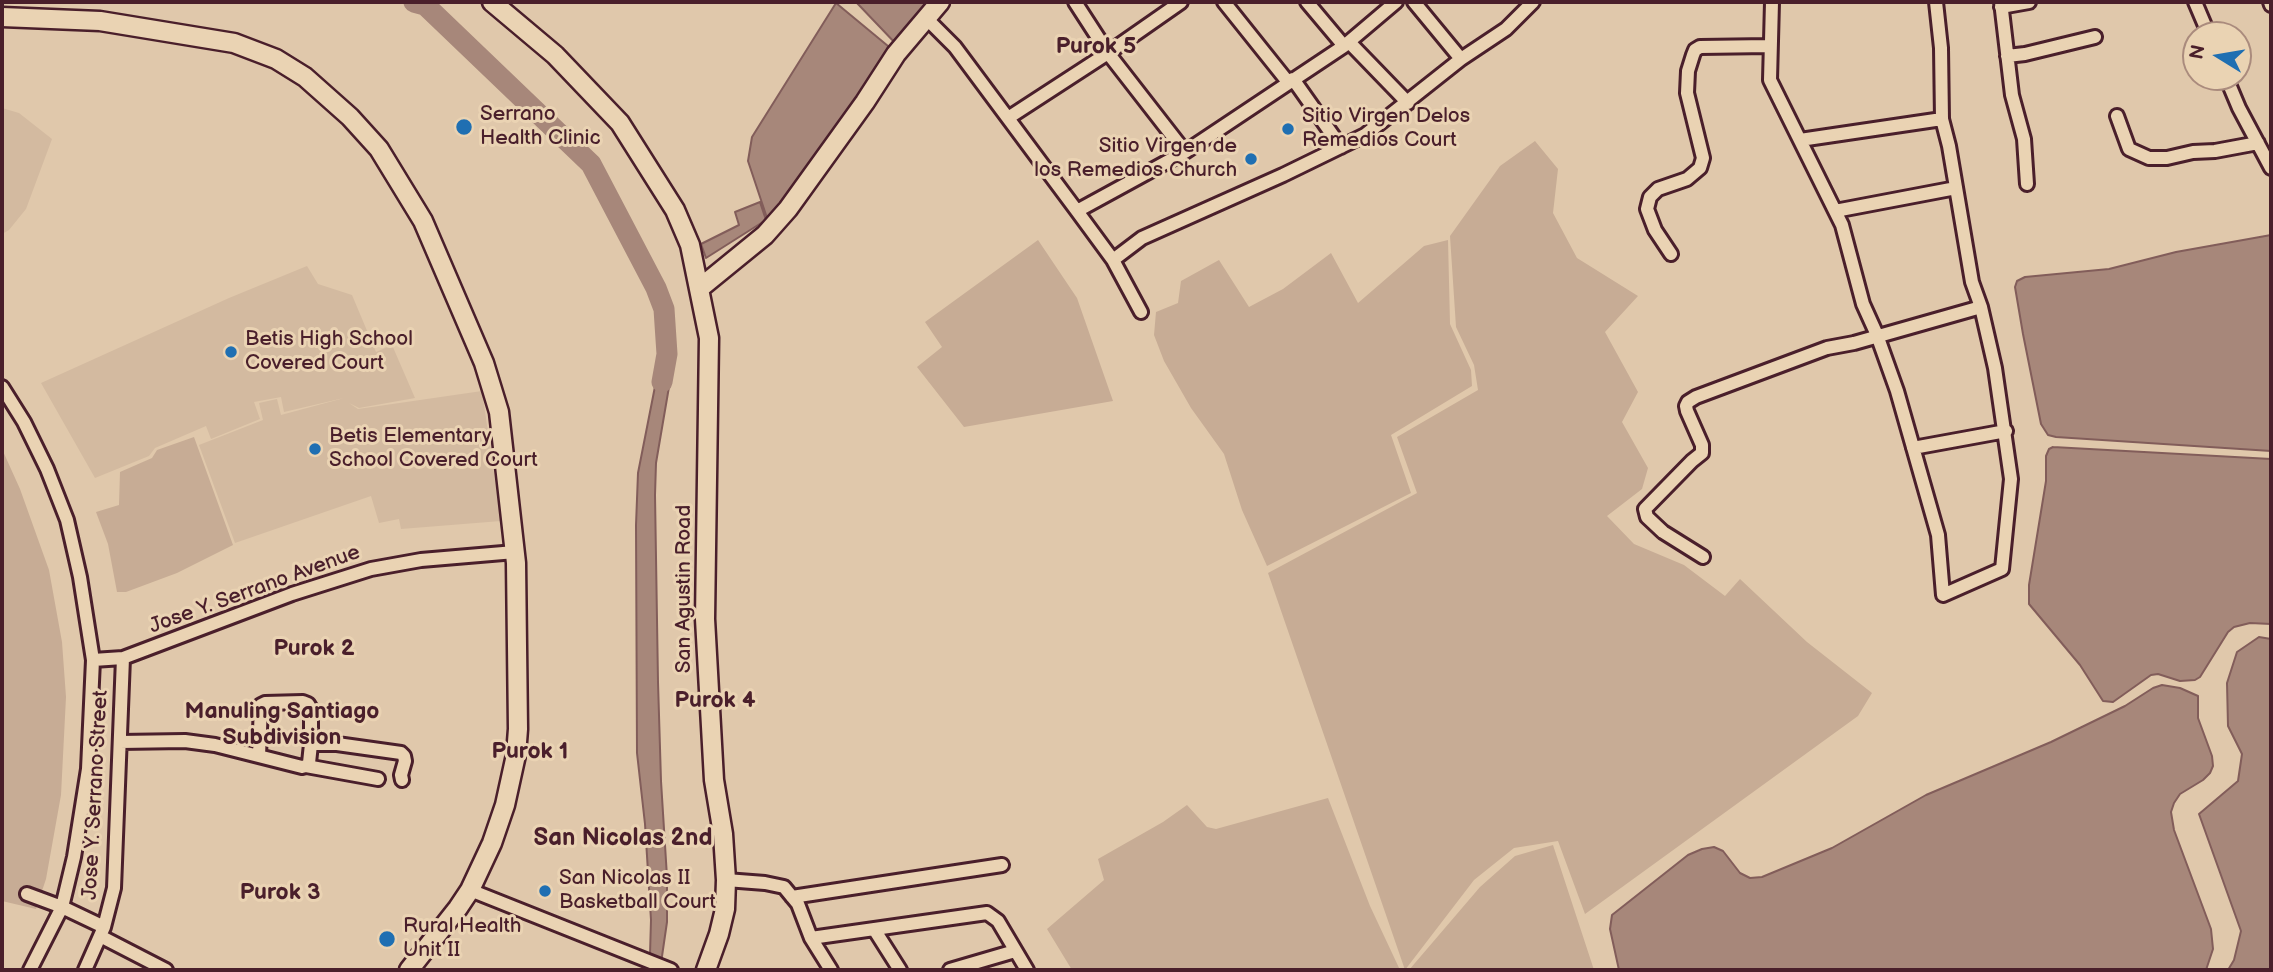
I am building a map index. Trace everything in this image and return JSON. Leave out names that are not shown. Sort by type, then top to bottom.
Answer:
[{"type":"street","name":"San Agustin Road","points":[[492,2],[555,55],[620,123],[675,210],[690,245],[709,338],[706,644],[714,780],[723,834],[726,880],[725,909],[706,970]]},
{"type":"street","points":[[699,288],[765,235],[788,209],[866,102],[896,54],[940,2]]},
{"type":"street","points":[[1075,2],[1108,53],[1185,152]]},
{"type":"street","points":[[1008,118],[1181,2]]},
{"type":"street","points":[[1224,2],[1341,146]]},
{"type":"street","points":[[1307,2],[1346,44],[1408,103]]},
{"type":"street","points":[[1077,211],[1185,152],[1346,44],[1396,2]]},
{"type":"street","points":[[1414,2],[1461,59]]},
{"type":"street","points":[[1113,260],[1142,238],[1365,135],[1461,59],[1506,29],[1533,2]]},
{"type":"street","points":[[1772,2],[1770,80],[1776,97],[1835,211],[1847,242],[1863,303],[1877,335],[1938,535],[1942,595],[2002,569],[2011,479],[1995,368],[1981,307],[1972,282],[1942,118],[1941,48],[1936,2]]},
{"type":"street","points":[[2027,184],[2024,139],[2012,95],[2001,4],[2029,2]]},
{"type":"street","points":[[2195,2],[2203,21]]},
{"type":"street","points":[[2,17],[100,21],[234,43],[276,60],[305,77],[350,117],[379,149],[423,221],[484,363],[499,412],[515,552],[518,717],[516,755],[505,805],[492,843],[470,890],[409,970]]},
{"type":"street","points":[[925,17],[955,47],[1113,260],[1141,312]]},
{"type":"street","points":[[2007,56],[2095,37]]},
{"type":"street","points":[[1671,254],[1655,230],[1647,209],[1650,197],[1658,189],[1687,178],[1700,168],[1703,158],[1687,93],[1692,55],[1700,47],[1769,46]]},
{"type":"street","points":[[2232,91],[2271,167]]},
{"type":"street","points":[[2117,116],[2129,149],[2149,158],[2167,158],[2258,143]]},
{"type":"street","points":[[1800,141],[1942,118]]},
{"type":"street","points":[[1835,211],[1956,188]]},
{"type":"street","points":[[1703,557],[1663,532],[1647,517],[1645,509],[1702,453],[1702,444],[1687,411],[1688,402],[1827,348],[1854,343],[1981,307]]},
{"type":"street","points":[[2,387],[24,422],[68,520],[93,660],[86,793],[62,907],[30,970]]},
{"type":"street","points":[[1913,448],[2006,431]]},
{"type":"street","name":"Jose Y. Serrano Avenue","points":[[93,660],[122,658],[292,594],[371,569],[515,552]]},
{"type":"street","name":"Jose Y. Serrano Street","points":[[85,970],[102,932],[114,888],[122,658]]},
{"type":"street","points":[[259,756],[261,705],[303,702],[311,709],[311,744],[309,763],[306,766]]},
{"type":"street","points":[[120,742],[185,741],[215,745],[302,767],[377,779]]},
{"type":"street","points":[[311,744],[337,744],[401,753],[405,761],[402,780]]},
{"type":"street","points":[[792,897],[1002,865]]},
{"type":"street","points":[[726,880],[784,887],[804,916],[811,938],[831,970]]},
{"type":"street","points":[[470,890],[671,970]]},
{"type":"street","points":[[27,894],[62,907],[166,970]]},
{"type":"street","points":[[811,938],[987,914],[998,921],[1027,970]]},
{"type":"street","points":[[874,929],[900,970]]},
{"type":"street","points":[[950,970],[1015,951]]},
{"type":"shaded area","points":[[856,2],[927,2],[929,3],[898,46]]},
{"type":"shaded area","points":[[836,3],[894,51],[799,183],[767,218],[748,161],[752,137]]},
{"type":"shaded area","points":[[2,108],[19,113],[52,139],[26,209],[9,230],[2,234]]},
{"type":"shaded area","points":[[1535,141],[1558,169],[1553,213],[1577,258],[1638,296],[1605,332],[1638,392],[1622,422],[1648,468],[1642,489],[1607,516],[1634,544],[1684,565],[1725,596],[1740,579],[1807,642],[1872,693],[1858,716],[1585,914],[1558,841],[1514,848],[1474,880],[1405,970],[1268,573],[1417,493],[1397,437],[1478,390],[1474,365],[1456,327],[1450,236],[1500,166]]},
{"type":"shaded area","points":[[760,202],[766,220],[706,258],[701,244],[739,225],[735,212]]},
{"type":"shaded area","points":[[2271,235],[2271,451],[2048,435],[2041,424],[2015,287],[2017,281],[2025,277],[2109,269],[2176,252]]},
{"type":"shaded area","points":[[1038,240],[1077,298],[1113,401],[964,427],[917,367],[942,347],[925,322]]},
{"type":"shaded area","points":[[1448,240],[1450,324],[1471,370],[1472,386],[1391,435],[1411,493],[1267,566],[1242,510],[1224,454],[1191,408],[1164,361],[1154,335],[1156,312],[1178,303],[1181,281],[1219,260],[1249,307],[1283,289],[1331,253],[1358,303],[1424,246]]},
{"type":"shaded area","points":[[307,266],[318,284],[352,295],[376,352],[392,345],[415,398],[359,408],[349,403],[358,409],[482,391],[501,521],[401,529],[399,519],[379,523],[371,496],[235,543],[199,445],[263,420],[259,403],[277,399],[281,415],[344,398],[284,412],[281,397],[254,402],[260,419],[211,439],[206,426],[155,448],[149,456],[95,478],[41,383],[229,298]]},
{"type":"shaded area","points":[[661,356],[671,356],[670,381],[656,463],[655,495],[658,682],[667,922],[660,970],[646,970],[650,954],[651,920],[637,753],[636,525],[638,473]]},
{"type":"shaded area","points":[[194,437],[233,545],[177,573],[126,592],[117,592],[108,544],[96,512],[119,505],[120,472],[152,458],[157,450]]},
{"type":"shaded area","points":[[2053,447],[2271,459],[2271,624],[2250,623],[2234,627],[2228,632],[2200,677],[2195,680],[2180,681],[2158,674],[2151,675],[2113,702],[2103,701],[2080,665],[2029,604],[2029,585],[2046,481],[2046,456]]},
{"type":"shaded area","points":[[2,449],[20,489],[49,570],[62,642],[66,697],[61,795],[46,879],[36,909],[2,901]]},
{"type":"shaded area","points":[[2259,637],[2271,639],[2271,970],[2228,970],[2234,960],[2241,931],[2199,814],[2238,781],[2242,754],[2228,726],[2227,683],[2237,652]]},
{"type":"shaded area","points":[[2162,685],[2180,688],[2198,696],[2198,718],[2212,756],[2213,766],[2210,773],[2180,794],[2171,812],[2174,830],[2211,929],[2213,949],[2206,970],[1619,970],[1610,929],[1612,915],[1688,855],[1714,847],[1723,851],[1740,873],[1750,878],[1762,877],[1832,848],[1926,795],[2051,742]]},
{"type":"shaded area","points":[[1328,798],[1370,906],[1400,970],[1072,970],[1047,929],[1104,880],[1098,859],[1187,805],[1207,827],[1216,829]]},
{"type":"shaded area","points":[[1553,845],[1594,970],[1409,970],[1480,887],[1515,856]]},
{"type":"waterway","points":[[414,2],[425,5],[591,164],[656,288],[664,309],[667,354],[662,382]]},
{"type":"place","name":"Serrano Health Clinic","points":[[464,127]]},
{"type":"place","name":"Sitio Virgen Delos Remedios Court","points":[[1288,129]]},
{"type":"place","name":"Sitio Virgen de los Remedios Church","points":[[1251,159]]},
{"type":"place","name":"Betis High School Covered Court","points":[[231,352]]},
{"type":"place","name":"Betis Elementary School Covered Court","points":[[315,449]]},
{"type":"place","name":"San Nicolas II Basketball Court","points":[[545,891]]},
{"type":"place","name":"Rural Health Unit II","points":[[387,939]]},
{"type":"district","name":"Purok 5","points":[[1096,47]]},
{"type":"district","name":"Purok 2","points":[[314,649]]},
{"type":"district","name":"Purok 4","points":[[715,701]]},
{"type":"district","name":"Manuling Santiago Subdivision","points":[[282,725]]},
{"type":"district","name":"Purok 1","points":[[530,752]]},
{"type":"district","name":"San Nicolas 2nd","points":[[623,839]]},
{"type":"district","name":"Purok 3","points":[[280,893]]}]
